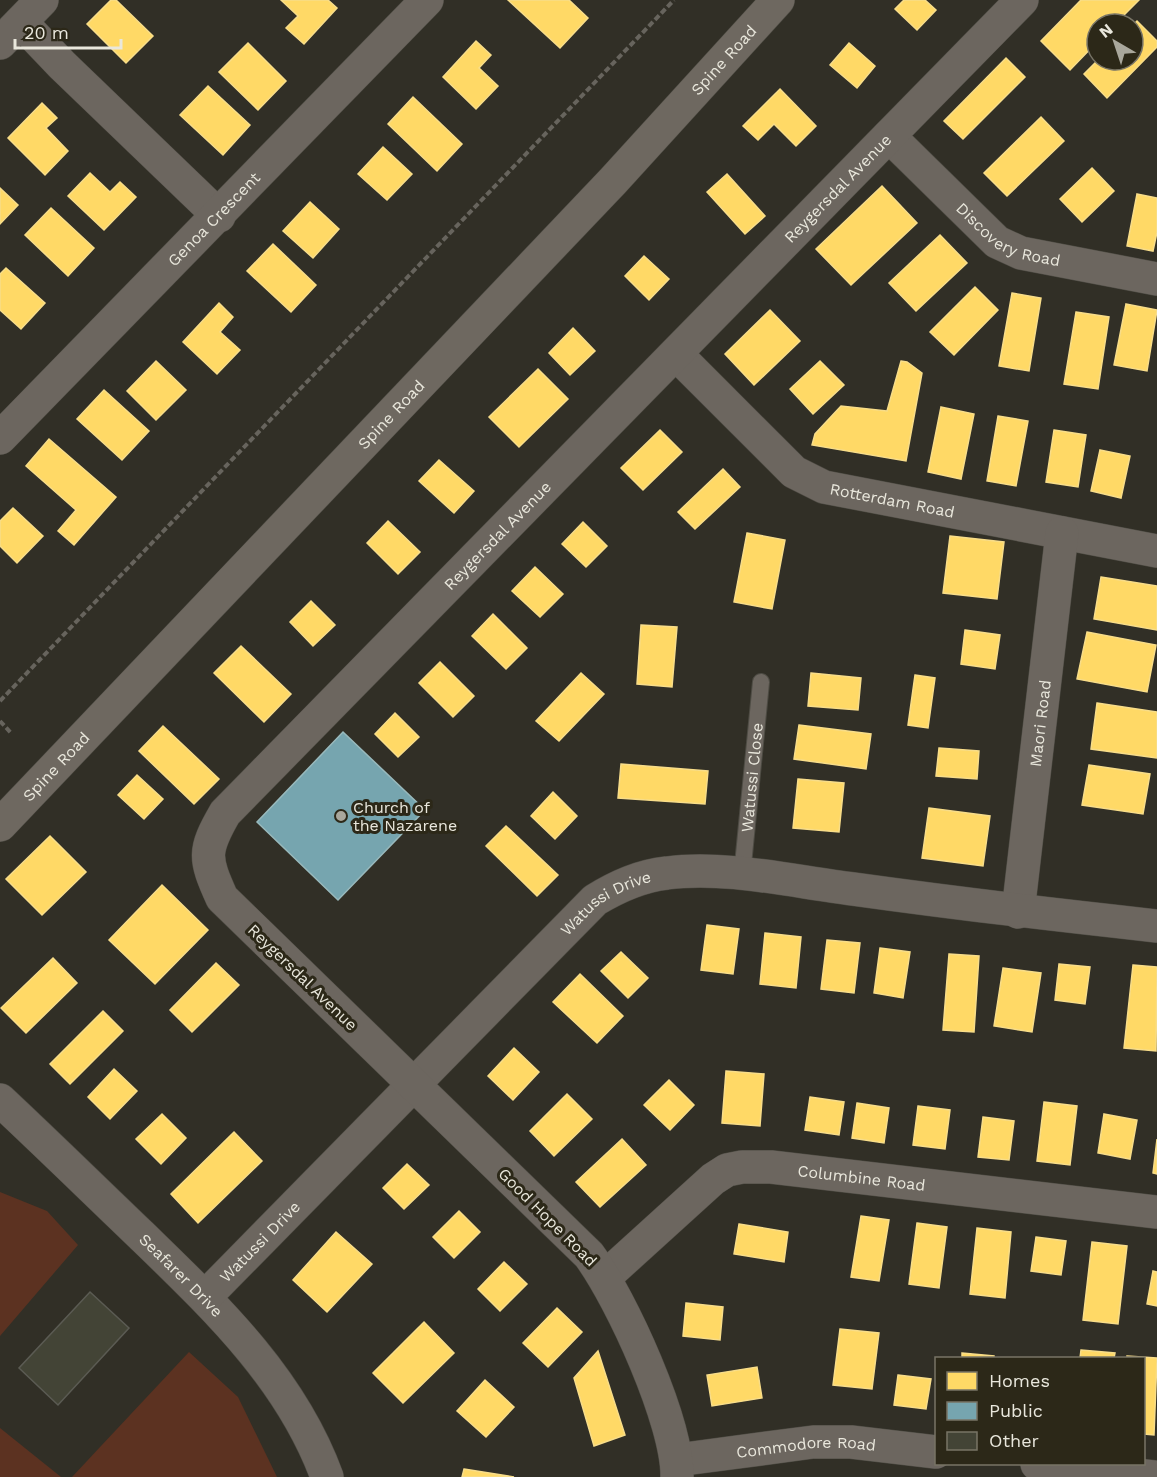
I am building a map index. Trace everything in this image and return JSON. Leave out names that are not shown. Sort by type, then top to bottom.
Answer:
[{"type":"main road","name":"Spine Road","points":[[0,825],[613,181],[778,0]]},
{"type":"street","name":"Genoa Crescent","points":[[0,438],[219,216],[427,0]]},
{"type":"street","name":"Reygersdal Avenue","points":[[414,1085],[222,898],[207,857],[210,840],[225,813],[1022,0]]},
{"type":"street","points":[[21,21],[62,65],[219,216]]},
{"type":"street","name":"Discovery Road","points":[[889,136],[996,242],[1021,253],[1157,279]]},
{"type":"street","name":"Rotterdam Road","points":[[676,354],[794,472],[824,487],[1157,551]]},
{"type":"street","name":"Maori Road","points":[[1018,912],[1062,533]]},
{"type":"street","name":"Watussi Drive","points":[[205,1297],[595,900],[616,887],[646,876],[687,871],[742,875],[1018,912],[1157,926]]},
{"type":"street","name":"Good Hope Road","points":[[414,1085],[589,1255],[605,1277],[631,1330],[660,1404],[672,1437],[677,1469]]},
{"type":"street","name":"Seafarer Drive","points":[[0,1100],[205,1297],[256,1353],[291,1400],[316,1447],[327,1477]]},
{"type":"street","name":"Columbine Road","points":[[605,1277],[649,1239],[697,1192],[727,1170],[742,1167],[771,1167],[1157,1212]]},
{"type":"street","name":"Commodore Road","points":[[677,1469],[813,1442],[851,1442],[935,1452]]},
{"type":"street","points":[[1046,1465],[1154,1477]]},
{"type":"lane","name":"Watussi Close","points":[[742,875],[761,682]]},
{"type":"path","points":[[0,700],[674,0]]},
{"type":"path","points":[[0,721],[12,734]]},
{"type":"shaded area","points":[[0,1192],[47,1211],[78,1245],[0,1336]]},
{"type":"shaded area","points":[[189,1352],[238,1397],[277,1477],[72,1477]]},
{"type":"shaded area","points":[[0,1428],[61,1477],[0,1477]]},
{"type":"building: Homes","points":[[111,0],[116,0],[153,36],[126,63],[87,24]]},
{"type":"building: Homes","points":[[281,0],[328,0],[337,8],[304,44],[286,28],[298,16]]},
{"type":"building: Homes","points":[[508,0],[569,0],[588,18],[560,48]]},
{"type":"building: Homes","points":[[904,0],[925,0],[936,10],[917,30],[895,9]]},
{"type":"building: Homes","points":[[1081,0],[1139,0],[1127,12],[1085,12],[1085,54],[1070,70],[1041,41]]},
{"type":"building: Homes","points":[[1145,29],[1157,41],[1157,47],[1145,59]]},
{"type":"building: Homes","points":[[476,41],[491,55],[479,68],[498,86],[476,109],[443,77]]},
{"type":"building: Homes","points":[[248,43],[286,81],[258,110],[219,72]]},
{"type":"building: Homes","points":[[849,43],[875,66],[857,88],[830,65]]},
{"type":"building: Homes","points":[[1006,58],[1025,77],[963,139],[944,121]]},
{"type":"building: Homes","points":[[1086,72],[1132,72],[1107,98],[1084,74]]},
{"type":"building: Homes","points":[[208,86],[250,125],[223,155],[180,115]]},
{"type":"building: Homes","points":[[780,89],[816,126],[796,146],[774,124],[758,140],[743,126]]},
{"type":"building: Homes","points":[[413,97],[462,144],[437,171],[388,124]]},
{"type":"building: Homes","points":[[42,103],[57,118],[46,128],[68,151],[45,175],[8,138]]},
{"type":"building: Homes","points":[[1041,117],[1064,141],[1007,196],[984,173]]},
{"type":"building: Homes","points":[[383,147],[412,174],[387,200],[358,174]]},
{"type":"building: Homes","points":[[1092,168],[1114,191],[1082,222],[1060,199]]},
{"type":"building: Homes","points":[[90,173],[110,192],[120,182],[136,197],[104,230],[68,196]]},
{"type":"building: Homes","points":[[727,174],[765,216],[745,234],[707,192]]},
{"type":"building: Homes","points":[[882,186],[917,223],[851,285],[816,249]]},
{"type":"building: Homes","points":[[0,188],[18,205],[0,224]]},
{"type":"building: Homes","points":[[1137,194],[1157,198],[1157,232],[1153,251],[1127,246]]},
{"type":"building: Homes","points":[[310,202],[339,229],[313,258],[283,231]]},
{"type":"building: Homes","points":[[51,208],[94,248],[68,276],[25,235]]},
{"type":"building: Homes","points":[[940,235],[967,263],[916,311],[889,283]]},
{"type":"building: Homes","points":[[273,244],[316,285],[291,312],[247,271]]},
{"type":"building: Homes","points":[[644,256],[669,279],[649,300],[625,276]]},
{"type":"building: Homes","points":[[6,268],[45,303],[21,329],[0,310],[0,274]]},
{"type":"building: Homes","points":[[975,287],[998,310],[954,355],[930,332]]},
{"type":"building: Homes","points":[[1012,293],[1041,298],[1029,371],[999,366]]},
{"type":"building: Homes","points":[[219,303],[233,317],[220,332],[240,350],[217,374],[183,342]]},
{"type":"building: Homes","points":[[1126,304],[1157,310],[1147,371],[1114,365]]},
{"type":"building: Homes","points":[[770,310],[800,341],[754,385],[725,354]]},
{"type":"building: Homes","points":[[1076,312],[1109,317],[1098,389],[1064,384]]},
{"type":"building: Homes","points":[[573,328],[595,351],[570,375],[549,353]]},
{"type":"building: Homes","points":[[156,361],[186,390],[156,420],[127,391]]},
{"type":"building: Homes","points":[[820,361],[844,385],[813,414],[790,389]]},
{"type":"building: Homes","points":[[901,361],[907,362],[922,373],[906,461],[812,445],[815,434],[841,406],[887,411]]},
{"type":"building: Homes","points":[[538,369],[568,399],[519,447],[489,417]]},
{"type":"building: Homes","points":[[104,390],[149,431],[122,460],[77,419]]},
{"type":"building: Homes","points":[[941,407],[974,414],[961,479],[928,472]]},
{"type":"building: Homes","points":[[998,416],[1028,421],[1016,486],[987,481]]},
{"type":"building: Homes","points":[[660,430],[682,452],[643,490],[621,468]]},
{"type":"building: Homes","points":[[1054,430],[1086,435],[1078,487],[1046,482]]},
{"type":"building: Homes","points":[[49,439],[116,497],[74,545],[58,531],[76,510],[26,466]]},
{"type":"building: Homes","points":[[1100,450],[1130,456],[1121,498],[1091,491]]},
{"type":"building: Homes","points":[[439,460],[474,491],[454,513],[419,481]]},
{"type":"building: Homes","points":[[723,469],[740,487],[695,529],[678,512]]},
{"type":"building: Homes","points":[[13,508],[43,536],[17,563],[0,546],[0,521]]},
{"type":"building: Homes","points":[[388,521],[420,552],[398,574],[367,543]]},
{"type":"building: Homes","points":[[583,522],[607,546],[586,567],[562,544]]},
{"type":"building: Homes","points":[[747,533],[785,540],[772,609],[734,602]]},
{"type":"building: Homes","points":[[950,536],[1004,542],[997,599],[943,593]]},
{"type":"building: Homes","points":[[535,567],[563,594],[540,617],[512,591]]},
{"type":"building: Homes","points":[[1101,577],[1157,586],[1157,630],[1094,619]]},
{"type":"building: Homes","points":[[311,601],[335,625],[313,646],[290,622]]},
{"type":"building: Homes","points":[[493,614],[527,648],[506,669],[472,636]]},
{"type":"building: Homes","points":[[641,625],[677,627],[672,687],[637,684]]},
{"type":"building: Homes","points":[[965,630],[1000,635],[995,669],[961,664]]},
{"type":"building: Homes","points":[[1087,632],[1156,645],[1147,692],[1077,679]]},
{"type":"building: Homes","points":[[241,646],[291,694],[264,722],[214,673]]},
{"type":"building: Homes","points":[[440,662],[474,696],[453,717],[419,683]]},
{"type":"building: Homes","points":[[581,673],[604,694],[559,741],[536,721]]},
{"type":"building: Homes","points":[[811,673],[861,678],[858,710],[808,706]]},
{"type":"building: Homes","points":[[915,675],[935,678],[928,728],[908,725]]},
{"type":"building: Homes","points":[[1097,703],[1157,712],[1157,758],[1091,749]]},
{"type":"building: Homes","points":[[395,713],[419,737],[398,757],[375,734]]},
{"type":"building: Homes","points":[[799,725],[871,734],[866,769],[794,759]]},
{"type":"building: Homes","points":[[163,726],[219,779],[194,804],[139,751]]},
{"type":"building: Homes","points":[[939,748],[979,751],[977,779],[936,776]]},
{"type":"building: Homes","points":[[621,764],[708,771],[705,804],[618,798]]},
{"type":"building: Homes","points":[[1089,765],[1150,774],[1143,814],[1082,805]]},
{"type":"building: Homes","points":[[137,775],[163,799],[144,819],[118,795]]},
{"type":"building: Homes","points":[[798,779],[844,783],[839,832],[793,828]]},
{"type":"building: Homes","points":[[553,792],[577,816],[555,839],[531,816]]},
{"type":"building: Homes","points":[[929,808],[990,816],[983,866],[922,858]]},
{"type":"building: Homes","points":[[506,826],[558,875],[537,896],[486,846]]},
{"type":"building: Homes","points":[[50,836],[86,872],[42,915],[6,879]]},
{"type":"building: Homes","points":[[162,885],[208,930],[155,984],[109,940]]},
{"type":"building: Homes","points":[[707,925],[739,929],[733,974],[701,970]]},
{"type":"building: Homes","points":[[765,933],[801,937],[796,988],[760,984]]},
{"type":"building: Homes","points":[[827,940],[860,943],[854,993],[821,989]]},
{"type":"building: Homes","points":[[880,948],[910,952],[903,998],[874,993]]},
{"type":"building: Homes","points":[[621,952],[648,978],[628,998],[601,971]]},
{"type":"building: Homes","points":[[949,954],[979,956],[974,1032],[943,1030]]},
{"type":"building: Homes","points":[[53,958],[77,983],[26,1033],[1,1008]]},
{"type":"building: Homes","points":[[216,963],[239,985],[192,1032],[170,1010]]},
{"type":"building: Homes","points":[[1059,964],[1090,967],[1085,1004],[1055,1000]]},
{"type":"building: Homes","points":[[1133,965],[1157,967],[1156,1051],[1124,1048]]},
{"type":"building: Homes","points":[[1003,968],[1041,973],[1032,1032],[994,1026]]},
{"type":"building: Homes","points":[[580,974],[623,1016],[597,1043],[553,1002]]},
{"type":"building: Homes","points":[[103,1011],[123,1031],[70,1084],[50,1064]]},
{"type":"building: Homes","points":[[514,1048],[539,1072],[513,1100],[488,1076]]},
{"type":"building: Homes","points":[[114,1069],[137,1091],[110,1119],[88,1097]]},
{"type":"building: Homes","points":[[726,1071],[764,1074],[760,1126],[722,1123]]},
{"type":"building: Homes","points":[[669,1080],[694,1105],[670,1130],[644,1105]]},
{"type":"building: Homes","points":[[567,1094],[592,1119],[554,1156],[530,1131]]},
{"type":"building: Homes","points":[[810,1097],[844,1102],[839,1135],[805,1130]]},
{"type":"building: Homes","points":[[1044,1102],[1077,1106],[1070,1165],[1037,1161]]},
{"type":"building: Homes","points":[[857,1103],[889,1108],[884,1143],[852,1138]]},
{"type":"building: Homes","points":[[918,1106],[950,1110],[945,1149],[913,1145]]},
{"type":"building: Homes","points":[[162,1114],[186,1138],[161,1164],[136,1139]]},
{"type":"building: Homes","points":[[1104,1114],[1137,1120],[1130,1159],[1098,1153]]},
{"type":"building: Homes","points":[[983,1117],[1014,1121],[1009,1160],[978,1157]]},
{"type":"building: Homes","points":[[234,1132],[262,1161],[198,1223],[171,1194]]},
{"type":"building: Homes","points":[[622,1139],[646,1165],[600,1207],[576,1182]]},
{"type":"building: Homes","points":[[1157,1139],[1157,1174],[1153,1173]]},
{"type":"building: Homes","points":[[407,1164],[429,1185],[404,1209],[383,1188]]},
{"type":"building: Homes","points":[[459,1211],[480,1232],[454,1258],[433,1237]]},
{"type":"building: Homes","points":[[861,1216],[889,1220],[879,1281],[851,1277]]},
{"type":"building: Homes","points":[[917,1223],[947,1227],[939,1288],[909,1284]]},
{"type":"building: Homes","points":[[739,1224],[788,1232],[784,1262],[734,1254]]},
{"type":"building: Homes","points":[[977,1228],[1011,1232],[1005,1298],[970,1294]]},
{"type":"building: Homes","points":[[336,1232],[372,1264],[327,1312],[293,1280]]},
{"type":"building: Homes","points":[[1036,1237],[1066,1241],[1061,1275],[1031,1271]]},
{"type":"building: Homes","points":[[1092,1242],[1127,1246],[1118,1324],[1083,1320]]},
{"type":"building: Homes","points":[[504,1262],[527,1284],[500,1311],[478,1289]]},
{"type":"building: Homes","points":[[1153,1271],[1157,1272],[1157,1306],[1147,1304]]},
{"type":"building: Homes","points":[[686,1303],[723,1307],[720,1340],[683,1336]]},
{"type":"building: Homes","points":[[557,1308],[582,1332],[548,1367],[523,1343]]},
{"type":"building: Homes","points":[[424,1322],[454,1353],[403,1403],[373,1373]]},
{"type":"building: Homes","points":[[840,1329],[879,1333],[872,1389],[833,1385]]},
{"type":"building: Homes","points":[[1081,1350],[1115,1353],[1114,1357],[1080,1357]]},
{"type":"building: Homes","points":[[598,1351],[625,1435],[594,1446],[574,1378]]},
{"type":"building: Homes","points":[[962,1353],[994,1356],[994,1357],[962,1357]]},
{"type":"building: Homes","points":[[1145,1357],[1157,1358],[1154,1435],[1145,1434]]},
{"type":"building: Homes","points":[[757,1367],[762,1398],[712,1406],[707,1375]]},
{"type":"building: Homes","points":[[898,1375],[931,1379],[926,1409],[894,1405]]},
{"type":"building: Homes","points":[[485,1380],[514,1407],[486,1437],[457,1411]]},
{"type":"building: Homes","points":[[464,1469],[514,1477],[462,1477]]},
{"type":"building: Public","name":"Church of the Nazarene","points":[[343,732],[425,810],[338,900],[257,822]]},
{"type":"building: Other","points":[[90,1292],[129,1328],[58,1405],[19,1368]]},
{"type":"place","name":"Church of the Nazarene","points":[[341,816]]}]
